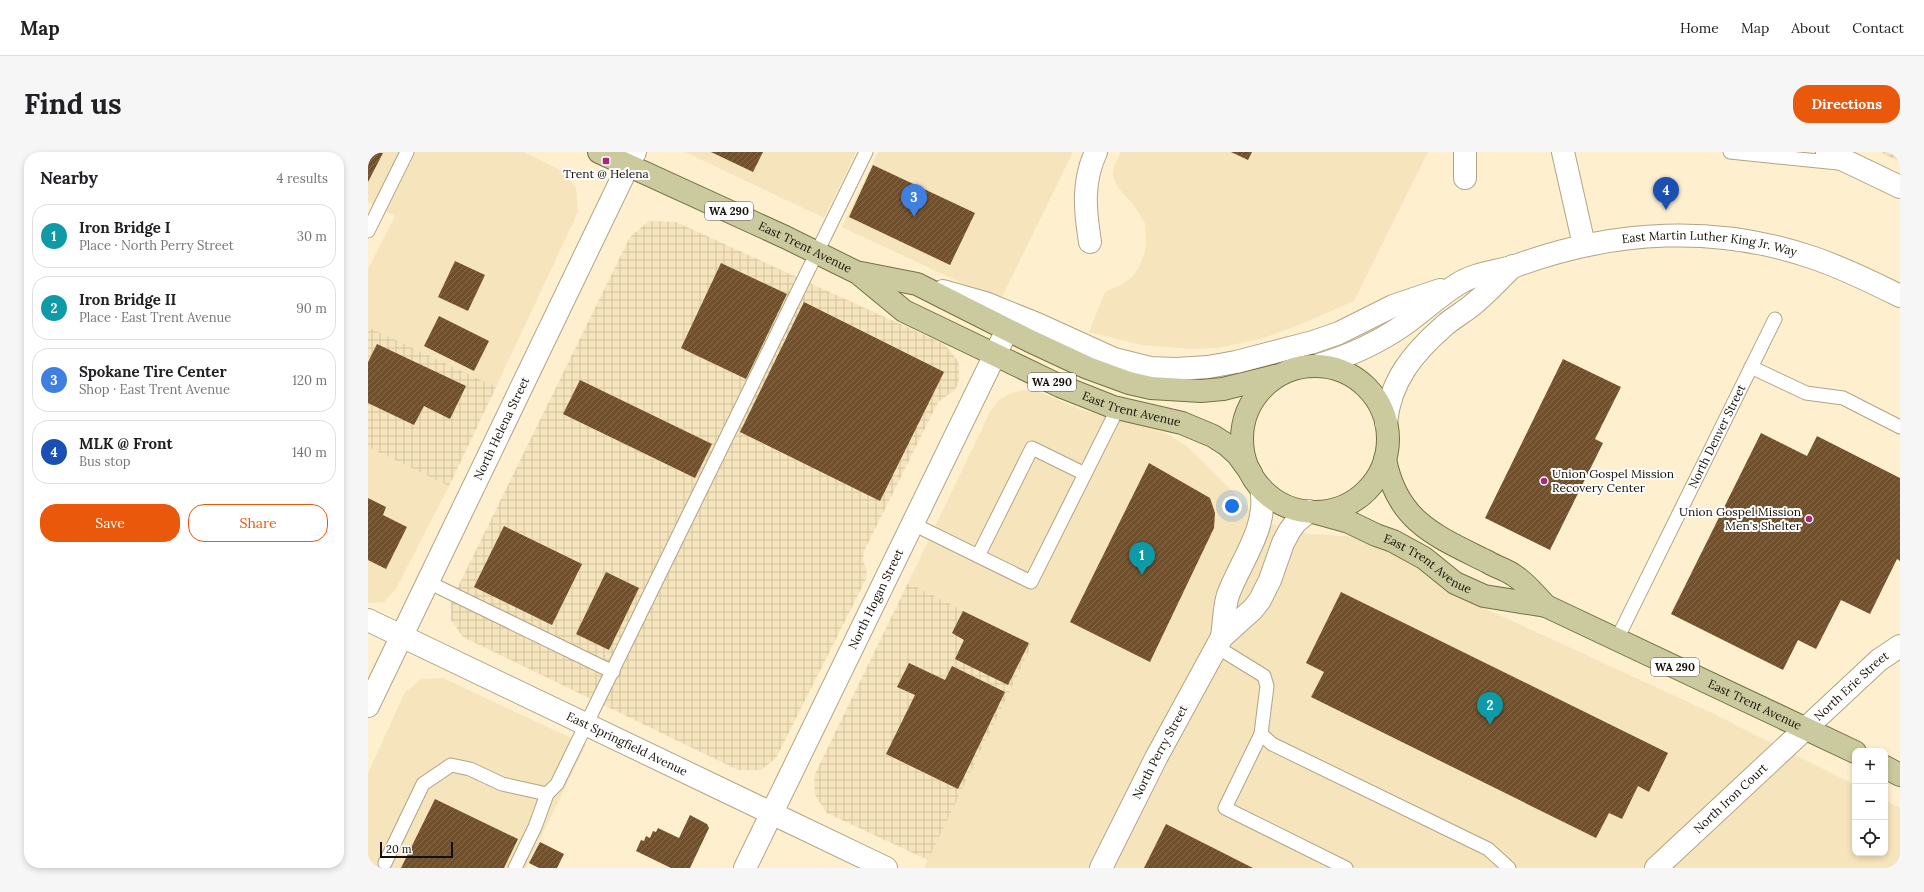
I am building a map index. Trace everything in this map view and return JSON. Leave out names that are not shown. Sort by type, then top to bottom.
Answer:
[{"type":"main road","name":"East Trent Avenue","points":[[599,152],[632,159],[858,272],[917,284],[1007,330],[1106,376],[1151,388],[1180,390],[1223,389],[1280,375]]},
{"type":"main road","name":"East Trent Avenue","points":[[858,272],[904,310],[994,355],[1080,395],[1118,408],[1182,423],[1213,436],[1227,445],[1236,454],[1256,481]]},
{"type":"main road","name":"WA 290","points":[[1280,375],[1315,366],[1331,368],[1346,373],[1360,382],[1372,394],[1381,407],[1386,423],[1388,441],[1385,460]]},
{"type":"main road","points":[[1256,481],[1245,460],[1242,446],[1242,432],[1245,418],[1258,393],[1280,375]]},
{"type":"main road","name":"East Trent Avenue","points":[[1385,460],[1389,477],[1400,501],[1409,513],[1422,525],[1436,535],[1515,576],[1546,606]]},
{"type":"main road","points":[[1311,512],[1332,510],[1350,503],[1365,492],[1378,477],[1385,460]]},
{"type":"main road","name":"WA 290","points":[[1256,481],[1280,503],[1311,512]]},
{"type":"main road","name":"East Trent Avenue","points":[[1311,512],[1349,522],[1376,535],[1393,541],[1424,558],[1455,583],[1484,596],[1546,606],[1852,751]]},
{"type":"main road","points":[[1888,769],[1900,775]]},
{"type":"street","points":[[1090,242],[1085,194],[1088,172],[1096,152]]},
{"type":"street","points":[[1465,152],[1465,178]]},
{"type":"street","points":[[1563,152],[1584,245]]},
{"type":"street","points":[[1827,152],[1900,188]]},
{"type":"street","name":"North Helena Street","points":[[368,706],[632,159]]},
{"type":"street","name":"East Martin Luther King Jr. Way","points":[[1315,366],[1338,359],[1377,340],[1404,324],[1458,284],[1480,273],[1514,266],[1584,245],[1631,238],[1671,234],[1701,235],[1736,239],[1790,250],[1815,258],[1900,296]]},
{"type":"street","name":"East Martin Luther King Jr. Way","points":[[1386,423],[1391,393],[1397,380],[1408,364],[1444,325],[1475,303],[1514,266]]},
{"type":"street","points":[[917,284],[985,303],[1114,358],[1150,368],[1176,369],[1208,367],[1236,362],[1313,342],[1339,333],[1393,306],[1458,284]]},
{"type":"street","name":"North Hogan Street","points":[[745,868],[1007,330]]},
{"type":"street","name":"North Perry Street","points":[[1220,642],[1228,596],[1249,550],[1261,518],[1263,505],[1256,481]]},
{"type":"street","name":"North Perry Street","points":[[1101,868],[1156,758],[1220,642],[1260,600],[1270,580],[1283,543],[1290,530],[1296,522],[1311,512]]},
{"type":"street","name":"East Springfield Avenue","points":[[368,620],[886,868]]},
{"type":"street","name":"North Erie Street","points":[[1805,728],[1879,660],[1900,646]]},
{"type":"street","name":"North Iron Court","points":[[1656,868],[1805,728]]},
{"type":"lane","points":[[368,231],[406,152]]},
{"type":"lane","points":[[515,868],[535,827],[546,794],[557,784],[613,672],[866,152]]},
{"type":"lane","points":[[1730,152],[1851,164]]},
{"type":"lane","name":"North Denver Street","points":[[1617,639],[1775,319]]},
{"type":"lane","points":[[1751,368],[1806,393],[1843,398],[1900,426]]},
{"type":"lane","points":[[913,524],[1031,582],[1118,408]]},
{"type":"lane","points":[[978,556],[1032,448],[1086,474]]},
{"type":"lane","points":[[428,582],[613,672]]},
{"type":"lane","points":[[1220,642],[1264,676],[1268,686],[1261,734],[1225,808],[1346,868]]},
{"type":"lane","points":[[1261,734],[1272,744],[1488,849],[1507,867]]},
{"type":"lane","points":[[385,863],[423,784],[450,765],[470,769],[502,784],[546,794]]},
{"type":"shaded area","points":[[368,152],[524,152],[562,171],[576,188],[578,212],[496,387],[368,327],[368,269],[395,216],[368,202]]},
{"type":"shaded area","points":[[685,152],[856,152],[824,218]]},
{"type":"shaded area","points":[[878,152],[1073,152],[1000,301],[842,227]]},
{"type":"shaded area","points":[[1121,152],[1428,152],[1354,301],[1264,338],[1218,348],[1189,349],[1142,345],[1089,332],[1105,292],[1123,284],[1132,277],[1138,269],[1145,252],[1145,223],[1133,204],[1118,188],[1113,176],[1114,167]]},
{"type":"shaded area","points":[[1880,152],[1900,152],[1900,162]]},
{"type":"shaded area","points":[[649,221],[676,222],[944,344],[959,362],[959,381],[955,390],[938,402],[864,551],[863,560],[867,571],[866,579],[776,758],[761,770],[738,770],[463,637],[451,620],[451,601],[630,237]]},
{"type":"shaded area","points":[[368,327],[496,387],[449,486],[368,447]]},
{"type":"shaded area","points":[[1024,390],[1037,391],[1082,410],[1150,428],[1171,436],[1188,447],[1252,511],[1268,522],[1285,529],[1310,534],[1358,537],[1408,560],[1458,596],[1712,713],[1852,783],[1852,856],[1888,856],[1888,802],[1900,808],[1900,862],[1894,868],[924,868],[1032,645],[908,583],[991,410],[1000,399],[1012,393]]},
{"type":"shaded area","points":[[368,447],[449,486],[396,589],[384,602],[368,603]]},
{"type":"shaded area","points":[[908,583],[1032,645],[928,860],[827,813],[815,795],[814,776]]},
{"type":"shaded area","points":[[443,678],[586,745],[526,868],[368,868],[368,773],[405,692],[422,679]]},
{"type":"building","points":[[368,152],[383,153],[368,182]]},
{"type":"building","points":[[711,152],[763,152],[753,172]]},
{"type":"building","points":[[1231,152],[1252,152],[1248,160]]},
{"type":"building","points":[[873,165],[975,213],[950,265],[849,217]]},
{"type":"building","points":[[455,261],[485,275],[468,311],[438,297]]},
{"type":"building","points":[[721,263],[787,294],[746,379],[681,348]]},
{"type":"building","points":[[804,302],[944,372],[880,501],[740,432]]},
{"type":"building","points":[[439,316],[489,341],[474,371],[424,346]]},
{"type":"building","points":[[377,344],[466,386],[450,419],[424,406],[414,425],[368,403],[368,362]]},
{"type":"building","name":"Union Gospel Mission Recovery Center","points":[[1563,359],[1621,387],[1595,439],[1603,443],[1550,550],[1485,518]]},
{"type":"building","points":[[580,380],[712,444],[695,478],[563,414]]},
{"type":"building","name":"Union Gospel Mission Men's Shelter","points":[[1761,433],[1807,456],[1817,436],[1900,478],[1900,561],[1897,559],[1870,614],[1841,600],[1816,649],[1798,640],[1783,670],[1671,614]]},
{"type":"building","points":[[1149,463],[1210,498],[1215,513],[1214,528],[1150,662],[1070,622]]},
{"type":"building","points":[[368,498],[386,507],[383,515],[407,527],[386,569],[368,560]]},
{"type":"building","points":[[504,526],[582,564],[552,625],[474,587]]},
{"type":"building","points":[[606,572],[639,588],[609,650],[576,634]]},
{"type":"building","points":[[1341,592],[1668,753],[1649,792],[1638,786],[1622,819],[1609,813],[1596,838],[1311,697],[1324,672],[1306,663]]},
{"type":"building","points":[[963,611],[1029,643],[1008,685],[955,659],[964,640],[952,633]]},
{"type":"building","points":[[909,663],[945,680],[952,666],[1005,692],[958,789],[886,754],[915,695],[897,687]]},
{"type":"building","points":[[435,799],[518,839],[504,868],[401,868]]},
{"type":"building","points":[[690,815],[707,824],[709,828],[690,868],[671,868],[636,851],[641,840],[644,841],[646,836],[650,838],[653,831],[656,832],[658,828],[679,838]]},
{"type":"building","points":[[1166,824],[1253,868],[1144,868]]},
{"type":"building","points":[[540,842],[564,854],[557,868],[539,868],[529,863]]},
{"type":"place","name":"Trent @ Helena","points":[[606,161]]},
{"type":"place","name":"MLK @ Front","points":[[1666,210]]},
{"type":"place","name":"Spokane Tire Center","points":[[914,217]]},
{"type":"place","name":"Union Gospel Mission Recovery Center","points":[[1544,481]]},
{"type":"place","name":"Union Gospel Mission Men's Shelter","points":[[1809,519]]},
{"type":"place","name":"Iron Bridge I","points":[[1142,575]]},
{"type":"place","name":"Iron Bridge II","points":[[1490,725]]}]
